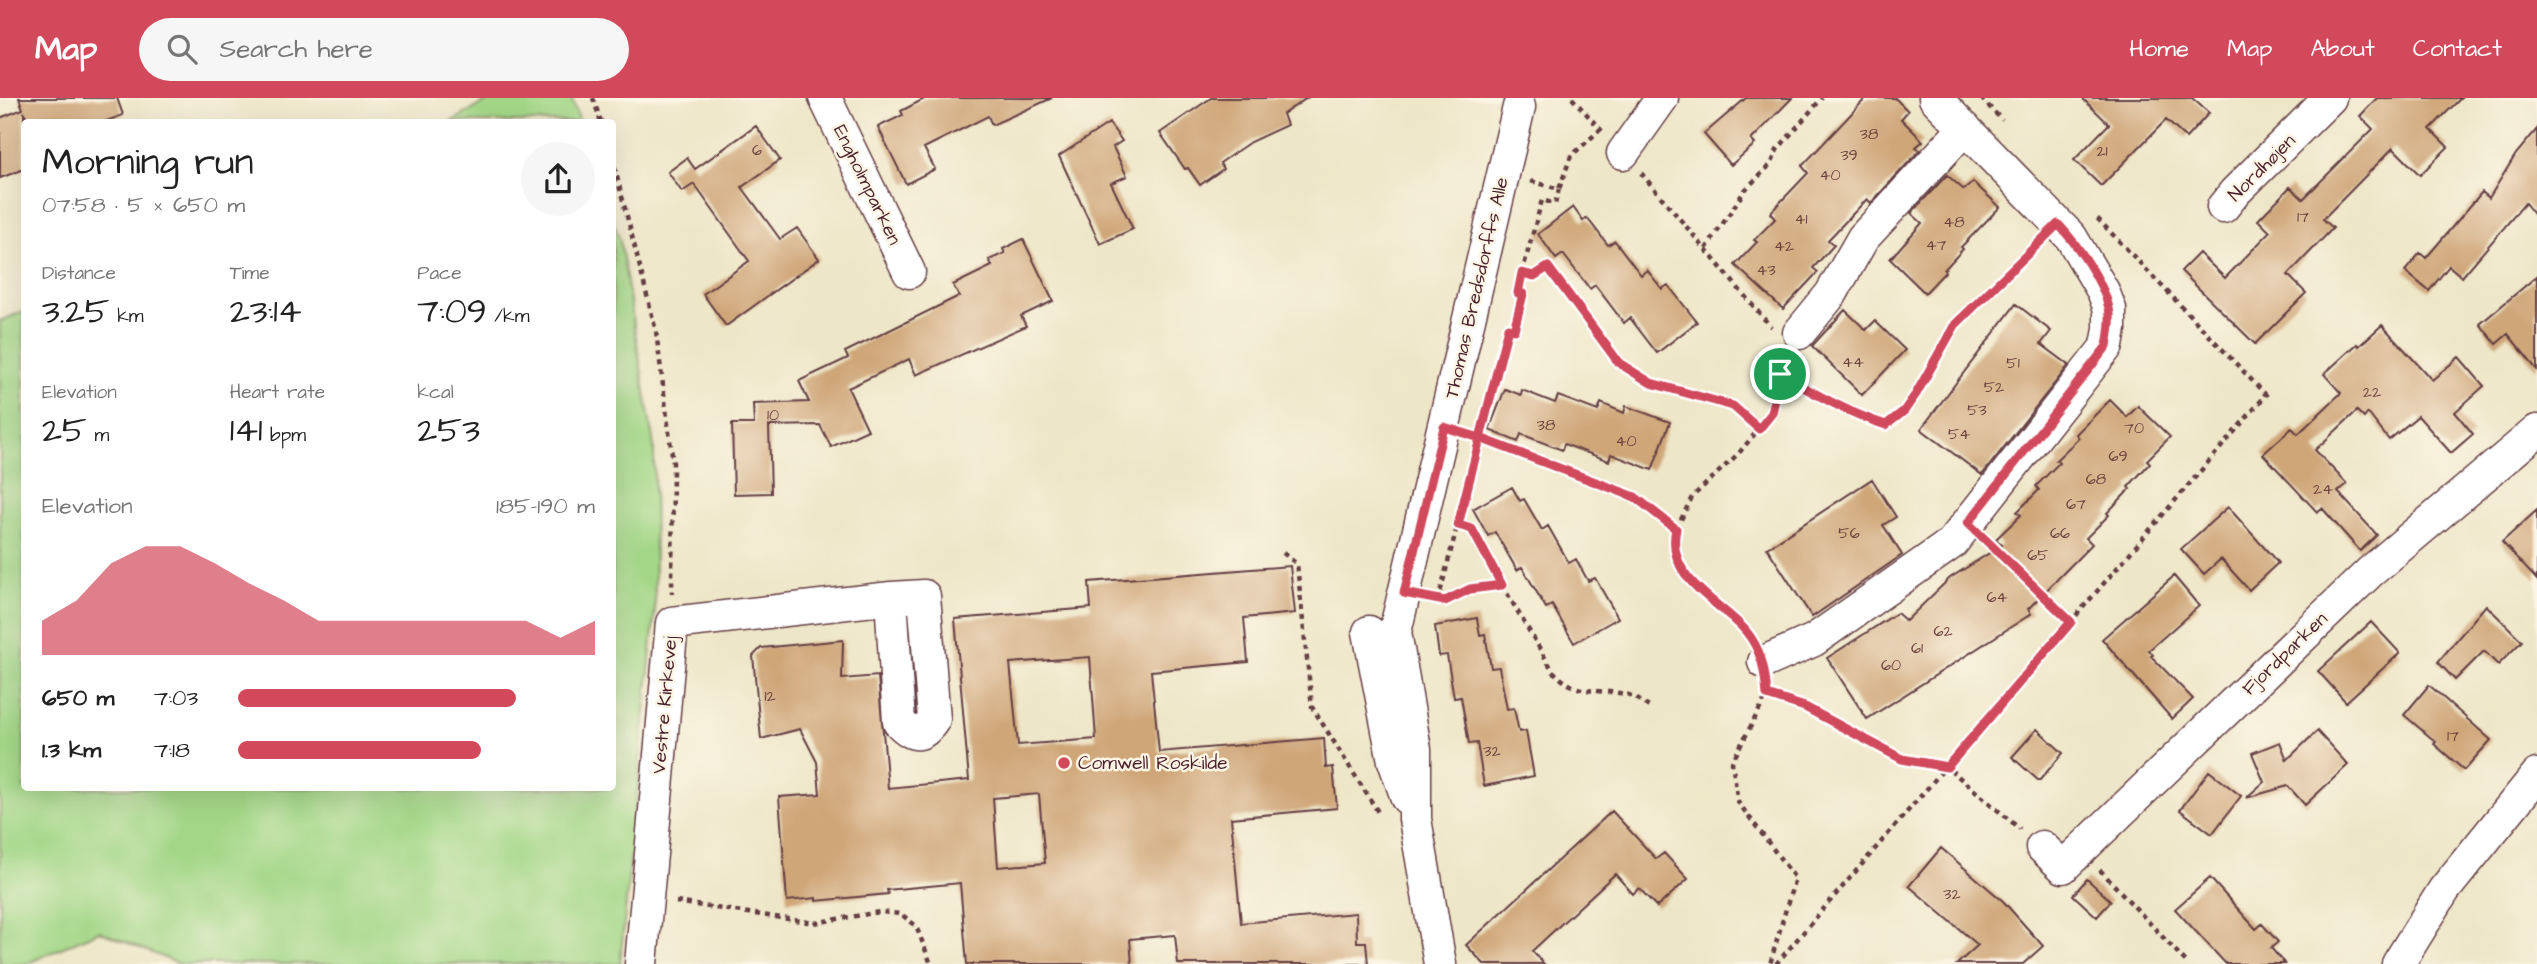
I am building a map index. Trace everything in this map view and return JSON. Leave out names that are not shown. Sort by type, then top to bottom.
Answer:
[{"type":"street","name":"Engholmparken","points":[[825,98],[909,272]]},
{"type":"street","points":[[1623,153],[1662,98]]},
{"type":"street","points":[[1764,662],[1814,640],[1952,543],[2107,346],[2109,309],[2103,290],[2071,237],[1935,98]]},
{"type":"street","name":"Nordhøjen","points":[[2223,207],[2330,98]]},
{"type":"street","name":"Thomas Bredsdorffs Alle","points":[[1440,964],[1415,819],[1415,749],[1395,632],[1519,107]]},
{"type":"street","points":[[1785,339],[1831,295],[1863,238],[1965,128]]},
{"type":"street","name":"Fjordparken","points":[[2042,847],[2063,867],[2371,572],[2537,431]]},
{"type":"street","name":"Vestre Kirkevej","points":[[641,964],[672,623],[891,598]]},
{"type":"street","points":[[1369,632],[1394,761],[1415,819]]},
{"type":"street","points":[[2398,964],[2444,890],[2537,775]]},
{"type":"path","points":[[593,98],[600,119]]},
{"type":"path","points":[[1572,98],[1785,339],[1772,413],[1739,453],[1692,497],[1676,529],[1675,552],[1681,571],[1745,631],[1764,662],[1767,695],[1732,762],[1738,802],[1794,878],[1770,964]]},
{"type":"path","points":[[1706,249],[1745,191],[1772,163],[1777,150],[1822,98]]},
{"type":"path","points":[[1981,98],[2010,128]]},
{"type":"path","points":[[1438,601],[1508,328],[1514,330],[1523,294],[1518,293],[1522,273],[1542,200],[1555,204],[1571,156],[1601,129]]},
{"type":"path","points":[[616,174],[656,331],[673,463],[672,623]]},
{"type":"path","points":[[1504,174],[1559,189]]},
{"type":"path","points":[[1776,964],[2266,395],[2095,217]]},
{"type":"path","points":[[1780,374],[1862,418],[1886,425],[1904,411],[1916,394],[1955,325],[2058,224]]},
{"type":"path","points":[[1522,273],[1534,276],[1548,267],[1619,363],[1636,375],[1682,394],[1733,406],[1759,429]]},
{"type":"path","points":[[1444,427],[1635,497],[1676,529]]},
{"type":"path","points":[[1423,516],[1472,529],[1553,671],[1564,683],[1582,691],[1629,694],[1649,708]]},
{"type":"path","points":[[1968,523],[2071,622]]},
{"type":"path","points":[[1283,553],[1297,564],[1312,707],[1383,820]]},
{"type":"path","points":[[1404,593],[1445,601],[1470,589],[1502,585]]},
{"type":"path","points":[[1767,695],[1805,707],[1902,759],[1947,767],[2042,847]]},
{"type":"path","points":[[2081,850],[2188,964]]},
{"type":"path","points":[[648,897],[814,923],[880,912],[901,914],[916,926],[931,964]]},
{"type":"green space","points":[[493,98],[571,98],[579,119],[456,119]]},
{"type":"green space","points":[[616,229],[654,446],[655,610],[620,964],[179,964],[99,931],[26,964],[0,964],[0,321],[21,312],[21,791],[616,791]]},
{"type":"building","points":[[19,98],[117,98],[123,115],[112,119],[28,119],[24,112],[24,119],[21,119],[21,170],[0,178],[0,118],[23,109]]},
{"type":"building","points":[[926,98],[1052,98],[992,125],[988,116],[924,148],[935,169],[906,184],[878,127],[903,115],[901,111]]},
{"type":"building","points":[[1211,98],[1307,98],[1283,114],[1287,125],[1250,142],[1220,163],[1223,169],[1200,185],[1188,168],[1185,169],[1160,133]]},
{"type":"building","points":[[1746,98],[1792,98],[1751,140],[1755,144],[1731,165],[1704,134]]},
{"type":"building","points":[[1866,98],[1895,98],[1908,111],[1901,119],[1923,141],[1916,147],[1920,150],[1871,203],[1867,199],[1828,240],[1834,245],[1813,268],[1818,272],[1783,309],[1735,265],[1775,219],[1770,213],[1808,173],[1802,166]]},
{"type":"building","points":[[2082,98],[2192,98],[2209,113],[2186,138],[2166,120],[2101,186],[2074,160],[2109,124]]},
{"type":"building","points":[[2377,98],[2461,98],[2430,129],[2448,147],[2420,175],[2393,148],[2323,219],[2333,228],[2288,275],[2306,293],[2255,344],[2181,271],[2199,253],[2225,278],[2270,232],[2258,220],[2290,187],[2303,199],[2373,129],[2360,116]]},
{"type":"building","points":[[1109,123],[1122,141],[1113,147],[1127,176],[1111,183],[1133,229],[1100,244],[1059,156]]},
{"type":"building","points":[[756,126],[780,160],[742,187],[780,239],[797,228],[819,259],[726,326],[703,294],[749,261],[694,184],[682,192],[668,172],[687,158],[695,169]]},
{"type":"building","points":[[2537,129],[2537,218],[2525,203],[2462,277],[2449,266],[2429,291],[2405,271],[2420,253],[2426,258],[2482,192],[2489,198],[2516,154]]},
{"type":"building","points":[[1947,175],[1964,190],[1973,182],[2000,207],[1961,247],[1963,249],[1945,272],[1925,293],[1890,259],[1922,223],[1911,213]]},
{"type":"building","points":[[1573,207],[1583,221],[1587,218],[1608,245],[1615,241],[1641,275],[1647,270],[1662,289],[1668,285],[1697,322],[1657,353],[1630,318],[1624,323],[1595,285],[1590,289],[1563,254],[1556,259],[1538,234]]},
{"type":"building","points":[[1023,239],[1053,301],[1021,316],[1026,326],[916,375],[909,359],[848,388],[868,430],[831,447],[820,425],[769,426],[771,493],[734,494],[732,424],[754,424],[753,404],[809,402],[799,381],[848,358],[845,352],[959,296],[953,285],[992,266],[989,260],[1005,253],[1003,249]]},
{"type":"building","points":[[2537,276],[2537,370],[2508,334],[2496,344],[2480,324]]},
{"type":"building","points":[[2016,304],[2051,331],[2041,344],[2069,365],[1982,475],[1921,429]]},
{"type":"building","points":[[1845,310],[1866,330],[1875,321],[1905,350],[1862,395],[1812,346]]},
{"type":"building","points":[[2382,325],[2432,380],[2459,357],[2484,386],[2455,412],[2473,434],[2451,453],[2418,416],[2389,440],[2368,413],[2364,418],[2357,411],[2315,450],[2347,484],[2338,492],[2377,535],[2360,551],[2322,508],[2317,512],[2263,454],[2292,428],[2298,434],[2341,393],[2324,374]]},
{"type":"building","points":[[1505,389],[1521,395],[1522,390],[1555,403],[1558,396],[1598,411],[1601,403],[1624,413],[1626,406],[1670,422],[1652,470],[1611,454],[1609,461],[1564,444],[1562,450],[1521,434],[1518,442],[1489,430]]},
{"type":"building","points":[[2110,400],[2127,417],[2138,406],[2170,437],[2147,460],[2150,463],[2107,513],[2109,515],[2086,538],[2092,544],[2028,609],[2031,614],[1867,719],[1827,658],[1897,613],[1906,621],[1950,578],[2002,545],[1996,539],[2021,515],[2017,512],[2039,490],[2036,486],[2059,463],[2056,460],[2079,438],[2076,434]]},
{"type":"building","points":[[1872,479],[1896,517],[1883,525],[1902,555],[1812,617],[1767,548]]},
{"type":"building","points":[[1512,487],[1520,501],[1524,499],[1542,530],[1548,526],[1569,563],[1576,559],[1588,581],[1595,578],[1618,618],[1574,643],[1552,605],[1546,608],[1522,567],[1517,570],[1495,532],[1488,536],[1473,509]]},
{"type":"building","points":[[2228,507],[2278,563],[2249,590],[2221,559],[2204,574],[2181,549]]},
{"type":"building","points":[[2537,510],[2537,580],[2502,542]]},
{"type":"building","name":"Comwell Roskilde","points":[[1290,566],[1295,613],[1244,618],[1248,662],[1151,671],[1159,752],[1324,738],[1326,768],[1333,767],[1337,808],[1231,818],[1241,923],[1356,913],[1357,942],[1366,942],[1368,964],[1178,964],[1175,935],[1130,939],[1132,964],[967,964],[960,883],[887,890],[888,894],[787,901],[779,797],[820,794],[817,762],[800,729],[761,739],[753,656],[761,648],[843,640],[842,679],[878,676],[888,788],[969,780],[955,619],[1091,608],[1089,582]],"holes":[[[1090,657],[1096,739],[1018,745],[1010,663]],[[1039,794],[1045,863],[998,867],[993,798]]]},
{"type":"building","points":[[2174,576],[2199,606],[2149,650],[2153,655],[2151,656],[2193,699],[2172,719],[2102,639]]},
{"type":"building","points":[[2486,605],[2522,641],[2498,665],[2484,651],[2455,680],[2438,662]]},
{"type":"building","points":[[1477,618],[1480,635],[1485,634],[1491,668],[1499,667],[1507,709],[1514,708],[1519,732],[1526,731],[1534,776],[1484,786],[1477,743],[1469,744],[1461,697],[1454,698],[1447,655],[1439,656],[1435,626]]},
{"type":"building","points":[[2371,622],[2400,653],[2346,702],[2318,671]]},
{"type":"building","points":[[2429,685],[2491,740],[2464,770],[2404,715]]},
{"type":"building","points":[[2037,729],[2063,753],[2039,781],[2012,757]]},
{"type":"building","points":[[2317,731],[2348,765],[2305,805],[2288,786],[2246,798],[2264,782],[2252,753],[2280,742],[2287,760]]},
{"type":"building","points":[[2209,771],[2241,796],[2212,834],[2180,810]]},
{"type":"building","points":[[1612,811],[1656,859],[1664,853],[1688,879],[1657,907],[1639,888],[1633,894],[1615,874],[1532,951],[1544,964],[1484,964],[1466,945]]},
{"type":"building","points":[[1941,848],[2003,901],[2043,946],[2023,964],[1957,964],[1978,945],[1909,886]]},
{"type":"building","points":[[2210,878],[2256,929],[2262,924],[2278,942],[2271,948],[2285,964],[2226,964],[2175,909]]},
{"type":"building","points":[[2087,879],[2111,901],[2097,917],[2073,895]]},
{"type":"place","name":"Comwell Roskilde","points":[[1064,763]]},
{"type":"route","points":[[1780,374],[1772,413],[1759,429],[1733,406],[1682,394],[1636,375],[1619,363],[1548,267],[1534,276],[1522,273],[1518,293],[1523,294],[1514,330],[1508,328],[1480,438],[1458,525],[1472,529],[1502,585],[1470,589],[1445,601],[1404,593],[1444,427],[1480,438],[1635,497],[1676,529],[1675,552],[1681,571],[1745,631],[1764,662],[1767,695],[1805,707],[1902,759],[1947,767],[2071,622],[1968,523],[2107,346],[2109,309],[2103,290],[2071,237],[2058,224],[1955,325],[1916,394],[1904,411],[1886,425],[1862,418],[1780,374]]}]
